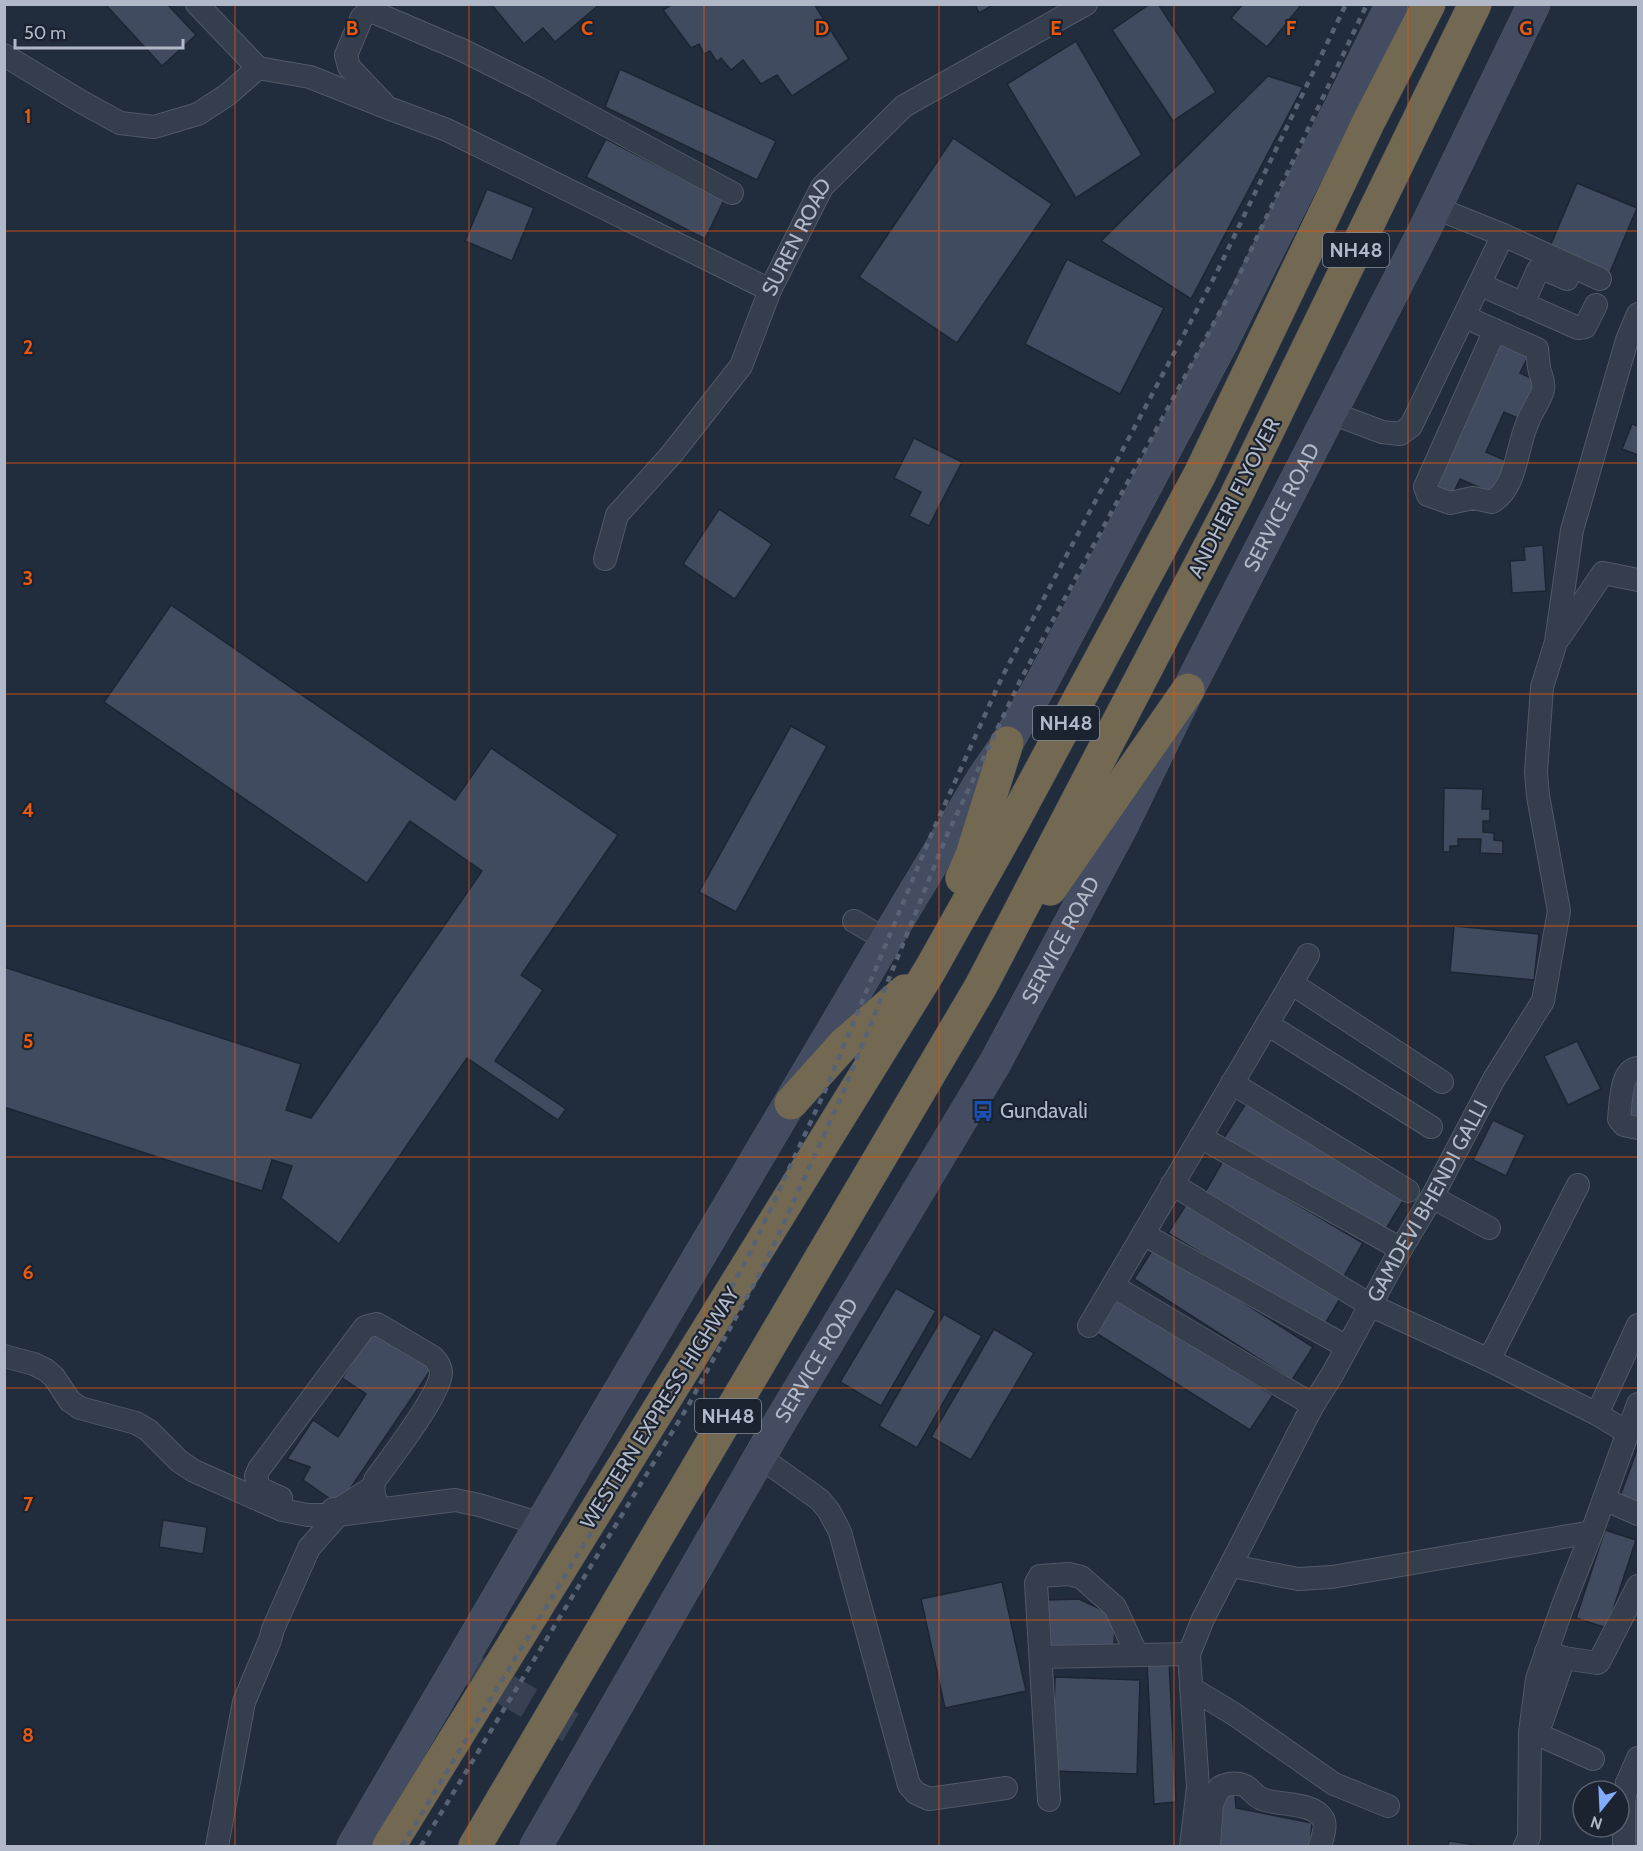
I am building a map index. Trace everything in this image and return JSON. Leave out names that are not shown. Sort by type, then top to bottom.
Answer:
[{"type":"highway","name":"ANDHERI FLYOVER","points":[[930,969],[1012,824],[1200,474],[1369,121],[1429,4]]},
{"type":"highway","name":"ANDHERI FLYOVER","points":[[981,986],[1236,496],[1475,4]]},
{"type":"highway","points":[[981,986],[1188,690]]},
{"type":"highway","points":[[791,1102],[844,1044],[930,969],[946,915],[972,855],[1007,743]]},
{"type":"highway","name":"WESTERN EXPRESS HIGHWAY","points":[[389,1846],[930,969]]},
{"type":"highway","name":"NH48","points":[[475,1846],[981,986]]},
{"type":"street","points":[[197,4],[258,68],[310,77],[447,130],[770,290]]},
{"type":"street","name":"SUREN ROAD","points":[[605,559],[617,515],[671,455],[741,366],[770,290],[822,187],[904,106],[1086,4]]},
{"type":"street","points":[[353,1846],[886,940],[1042,682],[1222,342],[1392,4]]},
{"type":"street","name":"SERVICE ROAD","points":[[536,1846],[760,1457],[995,1063],[1122,826],[1188,690],[1436,208],[1534,4]]},
{"type":"street","points":[[388,108],[349,67],[346,55],[362,17],[371,11],[462,50],[536,87],[732,193]]},
{"type":"street","points":[[4,55],[120,123],[154,127],[198,114],[226,95],[258,68]]},
{"type":"street","points":[[1436,208],[1503,236],[1598,292]]},
{"type":"street","points":[[1332,413],[1382,432],[1400,434],[1411,426],[1503,236]]},
{"type":"street","points":[[1523,304],[1538,270],[1544,269],[1598,292]]},
{"type":"street","points":[[1481,285],[1578,328],[1585,327],[1598,292]]},
{"type":"street","points":[[1556,642],[1572,530],[1627,340],[1638,314]]},
{"type":"street","points":[[1465,317],[1495,330],[1537,349],[1539,370],[1544,379],[1542,391],[1526,424],[1517,451],[1512,477],[1502,496],[1492,502],[1473,498],[1450,503],[1428,495],[1425,487],[1495,330]]},
{"type":"street","points":[[1556,642],[1603,573],[1638,580]]},
{"type":"street","name":"GAMDEVI BHENDI GALLI","points":[[1189,1654],[1203,1619],[1313,1405],[1432,1197],[1494,1079],[1543,1001],[1559,911],[1538,796],[1536,772],[1542,687],[1556,642]]},
{"type":"street","points":[[854,921],[886,940]]},
{"type":"street","points":[[1089,1326],[1308,955]]},
{"type":"street","points":[[1291,983],[1442,1082]]},
{"type":"street","points":[[1266,1024],[1431,1127]]},
{"type":"street","points":[[1638,1068],[1629,1071],[1625,1078],[1619,1119],[1624,1125],[1638,1128]]},
{"type":"street","points":[[1232,1083],[1408,1191]]},
{"type":"street","points":[[1200,1137],[1401,1249]]},
{"type":"street","points":[[1172,1184],[1370,1305],[1489,1360],[1597,1414],[1627,1432]]},
{"type":"street","points":[[1489,1360],[1578,1185]]},
{"type":"street","points":[[1432,1197],[1489,1228]]},
{"type":"street","points":[[1143,1234],[1347,1347]]},
{"type":"street","points":[[1113,1286],[1313,1405]]},
{"type":"street","points":[[1597,1414],[1610,1379],[1637,1323]]},
{"type":"street","points":[[373,1486],[339,1509],[307,1509],[260,1488],[256,1476],[365,1327],[377,1324],[433,1357],[439,1364],[441,1372],[437,1387],[429,1402],[373,1486],[374,1496],[380,1510]]},
{"type":"street","points":[[4,1356],[34,1364],[46,1370],[54,1377],[70,1401],[80,1408],[136,1423],[148,1430],[179,1461],[194,1471],[282,1510],[308,1515],[338,1515],[455,1500],[541,1524]]},
{"type":"street","points":[[1610,1379],[1638,1390]]},
{"type":"street","points":[[1525,1846],[1528,1837],[1538,1679],[1555,1655],[1562,1608],[1638,1404]]},
{"type":"street","points":[[760,1457],[820,1500],[836,1522],[909,1785],[916,1793],[929,1799],[1006,1788]]},
{"type":"street","points":[[1604,1499],[1638,1514]]},
{"type":"street","points":[[218,1846],[244,1702],[309,1548],[338,1515]]},
{"type":"street","points":[[1232,1566],[1298,1579],[1332,1577],[1592,1532]]},
{"type":"street","points":[[1049,1800],[1037,1579],[1040,1576],[1069,1574],[1081,1577],[1115,1607],[1137,1655]]},
{"type":"street","points":[[1555,1655],[1599,1662],[1638,1586]]},
{"type":"street","points":[[1041,1657],[1189,1654],[1198,1787],[1191,1846]]},
{"type":"street","points":[[1191,1688],[1234,1714],[1334,1784],[1388,1806]]},
{"type":"street","points":[[1534,1733],[1593,1759]]},
{"type":"street","points":[[1624,1846],[1624,1802],[1633,1783],[1638,1758]]},
{"type":"street","points":[[1209,1846],[1212,1803],[1220,1787],[1231,1783],[1245,1785],[1261,1799],[1304,1807],[1316,1813],[1325,1825],[1320,1846]]},
{"type":"building","points":[[105,4],[167,4],[196,35],[162,66]]},
{"type":"building","points":[[491,4],[600,4],[555,42],[543,28],[524,44]]},
{"type":"building","points":[[673,4],[814,4],[849,59],[792,96],[777,75],[761,84],[743,60],[731,70],[721,58],[717,62],[710,51],[704,54],[699,44],[691,48],[663,10]]},
{"type":"building","points":[[975,4],[995,4],[979,13]]},
{"type":"building","points":[[1150,4],[1158,4],[1216,92],[1173,121],[1112,30]]},
{"type":"building","points":[[1243,4],[1302,4],[1267,47],[1231,18]]},
{"type":"building","points":[[1076,41],[1142,155],[1076,198],[1007,84]]},
{"type":"building","points":[[620,69],[776,141],[757,180],[605,107]]},
{"type":"building","points":[[1268,76],[1303,87],[1191,299],[1101,241]]},
{"type":"building","points":[[953,138],[1052,204],[957,343],[859,277]]},
{"type":"building","points":[[606,139],[724,200],[705,239],[586,177]]},
{"type":"building","points":[[1577,183],[1637,208],[1608,277],[1548,251]]},
{"type":"building","points":[[487,189],[534,208],[512,261],[465,241]]},
{"type":"building","points":[[1067,259],[1164,308],[1120,394],[1025,344]]},
{"type":"building","points":[[1498,341],[1529,355],[1520,373],[1539,382],[1522,420],[1504,412],[1486,452],[1507,461],[1492,493],[1460,479],[1452,496],[1432,488]]},
{"type":"building","points":[[1632,424],[1638,426],[1638,455],[1622,449]]},
{"type":"building","points":[[914,438],[962,462],[929,526],[909,516],[921,492],[894,478]]},
{"type":"building","points":[[719,509],[772,544],[735,599],[683,564]]},
{"type":"building","points":[[1543,545],[1546,591],[1512,593],[1510,561],[1525,560],[1524,547]]},
{"type":"building","points":[[171,605],[455,800],[491,748],[618,835],[521,975],[543,990],[495,1061],[566,1109],[558,1120],[467,1058],[339,1244],[281,1198],[292,1166],[272,1160],[262,1191],[4,1107],[4,967],[301,1064],[286,1110],[311,1118],[482,871],[410,821],[367,883],[104,702]]},
{"type":"building","points":[[791,726],[827,746],[736,912],[699,892]]},
{"type":"building","points":[[1444,788],[1483,789],[1482,809],[1490,809],[1490,821],[1483,821],[1483,832],[1494,833],[1494,840],[1503,841],[1503,854],[1480,853],[1481,839],[1458,839],[1458,846],[1450,846],[1450,852],[1443,852]]},
{"type":"building","points":[[1454,926],[1539,934],[1534,980],[1450,972]]},
{"type":"building","points":[[1577,1041],[1601,1089],[1568,1105],[1544,1056]]},
{"type":"building","points":[[1628,1077],[1638,1079],[1638,1120],[1621,1117]]},
{"type":"building","points":[[1248,1100],[1406,1196],[1381,1237],[1222,1141]]},
{"type":"building","points":[[1493,1120],[1525,1135],[1506,1176],[1473,1160]]},
{"type":"building","points":[[1223,1161],[1363,1243],[1341,1281],[1201,1199]]},
{"type":"building","points":[[1189,1200],[1343,1294],[1323,1327],[1168,1233]]},
{"type":"building","points":[[1155,1246],[1313,1347],[1292,1380],[1134,1279]]},
{"type":"building","points":[[896,1288],[936,1311],[881,1406],[840,1382]]},
{"type":"building","points":[[1119,1297],[1273,1395],[1250,1430],[1096,1333]]},
{"type":"building","points":[[944,1314],[982,1336],[917,1448],[879,1426]]},
{"type":"building","points":[[994,1329],[1034,1353],[971,1460],[931,1437]]},
{"type":"building","points":[[374,1330],[432,1368],[339,1505],[303,1480],[310,1467],[287,1459],[313,1420],[338,1437],[366,1394],[342,1378]]},
{"type":"building","points":[[1638,1447],[1638,1511],[1618,1502]]},
{"type":"building","points":[[163,1520],[207,1527],[203,1554],[159,1547]]},
{"type":"building","points":[[1605,1530],[1636,1540],[1607,1628],[1576,1618]]},
{"type":"building","points":[[1002,1582],[1026,1691],[945,1708],[921,1599]]},
{"type":"building","points":[[1079,1599],[1115,1616],[1114,1649],[1047,1647],[1045,1600]]},
{"type":"building","points":[[1169,1661],[1176,1802],[1154,1804],[1147,1662]]},
{"type":"building","points":[[1055,1677],[1140,1680],[1137,1774],[1052,1771]]},
{"type":"building","points":[[1222,1792],[1235,1794],[1236,1808],[1312,1823],[1310,1846],[1217,1846]]},
{"type":"building","points":[[1632,1795],[1638,1795],[1638,1846],[1633,1846]]},
{"type":"building","points":[[1449,1841],[1483,1846],[1448,1846]]},
{"type":"tunnel","points":[[460,1663],[596,1742]]},
{"type":"railway","points":[[402,1846],[671,1400],[750,1253],[825,1091],[932,833],[1002,677],[1216,274],[1346,4]]},
{"type":"railway","points":[[421,1846],[688,1406],[767,1260],[842,1095],[947,835],[1020,681],[1234,286],[1367,4]]},
{"type":"place","name":"Gundavali","points":[[983,1111]]}]
